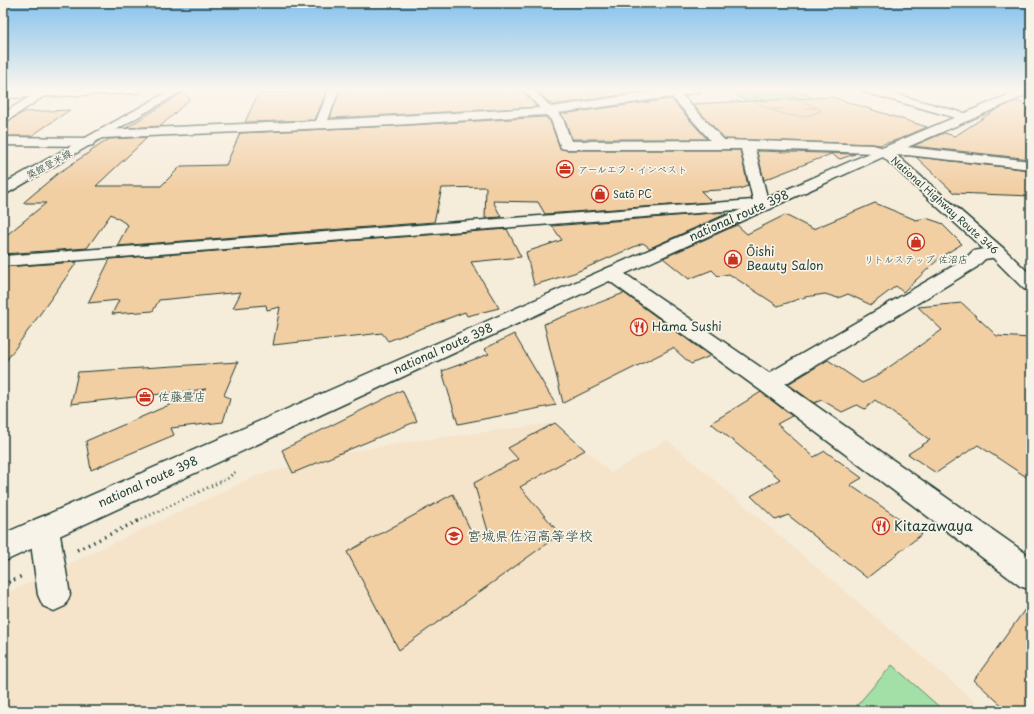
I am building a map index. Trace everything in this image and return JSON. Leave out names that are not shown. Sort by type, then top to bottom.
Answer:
[{"type":"main road","name":"築館登米線","points":[[3,190],[121,123]]},
{"type":"main road","points":[[103,134],[335,123]]},
{"type":"main road","points":[[558,123],[566,145],[720,144],[873,149],[885,152],[907,151],[1031,165]]},
{"type":"main road","points":[[702,123],[720,144]]},
{"type":"main road","name":"National Highway Route 346","points":[[952,123],[885,152],[997,252],[1031,285]]},
{"type":"main road","points":[[3,141],[88,142]]},
{"type":"main road","points":[[747,145],[760,199],[764,205]]},
{"type":"main road","name":"national route 398","points":[[3,548],[611,273],[885,152]]},
{"type":"main road","points":[[3,261],[750,204],[764,205]]},
{"type":"main road","points":[[768,384],[971,263],[979,255],[997,252]]},
{"type":"main road","points":[[611,273],[768,384],[1031,575]]},
{"type":"main road","points":[[44,530],[54,594]]},
{"type":"path","points":[[3,585],[228,478],[240,468]]},
{"type":"shaded area","name":"宮城県佐沼高等学校","points":[[555,423],[611,473],[667,440],[986,711],[3,711],[3,595],[254,477],[331,455],[415,441]]},
{"type":"green space","points":[[892,665],[944,711],[852,711]]},
{"type":"building","points":[[50,123],[31,136],[3,136],[3,124]]},
{"type":"building","points":[[134,123],[164,123],[161,126],[126,128]]},
{"type":"building","points":[[439,123],[551,123],[560,148],[566,150],[740,150],[748,186],[739,189],[701,191],[712,202],[545,214],[538,202],[493,201],[501,217],[485,218],[486,187],[442,188],[434,222],[117,246],[128,225],[111,214],[87,248],[3,254],[3,238],[46,203],[23,203],[57,174],[109,139],[148,137],[96,186],[161,186],[181,166],[226,165],[240,133]]},
{"type":"building","points":[[566,123],[693,123],[707,139],[572,139]]},
{"type":"building","points":[[710,123],[915,123],[927,127],[897,140],[880,145],[725,139]]},
{"type":"building","points":[[975,123],[1031,123],[1031,159],[913,146],[944,133],[955,136]]},
{"type":"building","points":[[757,151],[855,154],[840,159],[831,154],[764,180]]},
{"type":"building","points":[[916,157],[1031,170],[1031,196],[954,193]]},
{"type":"building","points":[[875,203],[916,220],[926,218],[941,223],[962,244],[942,256],[903,292],[896,286],[871,305],[848,294],[838,298],[825,294],[805,297],[778,306],[729,274],[718,276],[712,270],[689,279],[663,258],[737,225],[747,234],[785,215],[813,229]]},
{"type":"building","points":[[724,212],[726,214],[650,248],[643,243],[574,273],[534,285],[526,252],[562,240],[552,226]]},
{"type":"building","points":[[507,229],[521,257],[471,262],[499,308],[467,316],[465,312],[388,341],[382,333],[273,345],[280,307],[267,310],[266,305],[233,308],[241,292],[159,300],[153,311],[112,314],[119,300],[88,303],[110,259]]},
{"type":"building","points":[[77,262],[30,328],[3,365],[3,267]]},
{"type":"building","points":[[624,293],[710,356],[691,364],[673,348],[563,403],[544,324]]},
{"type":"building","points":[[962,303],[997,336],[1031,338],[1031,480],[978,445],[936,473],[908,454],[930,440],[875,400],[865,409],[857,405],[842,412],[822,400],[814,403],[788,384],[828,360],[862,383],[875,377],[942,330],[918,307]]},
{"type":"building","points":[[514,334],[556,405],[458,424],[442,371],[489,354],[484,349]]},
{"type":"building","points":[[238,362],[224,395],[230,399],[223,422],[171,428],[174,435],[91,470],[86,441],[206,389],[71,404],[78,372]]},
{"type":"building","points":[[402,390],[417,421],[293,473],[282,450]]},
{"type":"building","points":[[761,392],[792,416],[777,424],[814,457],[825,451],[862,478],[850,485],[922,534],[867,578],[788,515],[776,520],[751,496],[780,479],[711,423]]},
{"type":"building","points":[[555,423],[585,450],[520,487],[560,534],[399,650],[347,552],[453,494],[474,537],[488,531],[474,483],[518,459],[508,448]]},
{"type":"building","points":[[1031,601],[1031,711],[1008,711],[974,680]]},
{"type":"place","name":"アールエフ・インベスト","points":[[565,169]]},
{"type":"place","name":"Satō PC","points":[[600,194]]},
{"type":"place","name":"リトルステップ 佐沼店","points":[[916,242]]},
{"type":"place","name":"Ōishi Beauty Salon","points":[[733,259]]},
{"type":"place","name":"Hama Sushi","points":[[639,327]]},
{"type":"place","name":"佐藤畳店","points":[[145,397]]},
{"type":"place","name":"Kitazawaya","points":[[881,526]]},
{"type":"place","name":"宮城県佐沼高等学校","points":[[454,536]]}]
